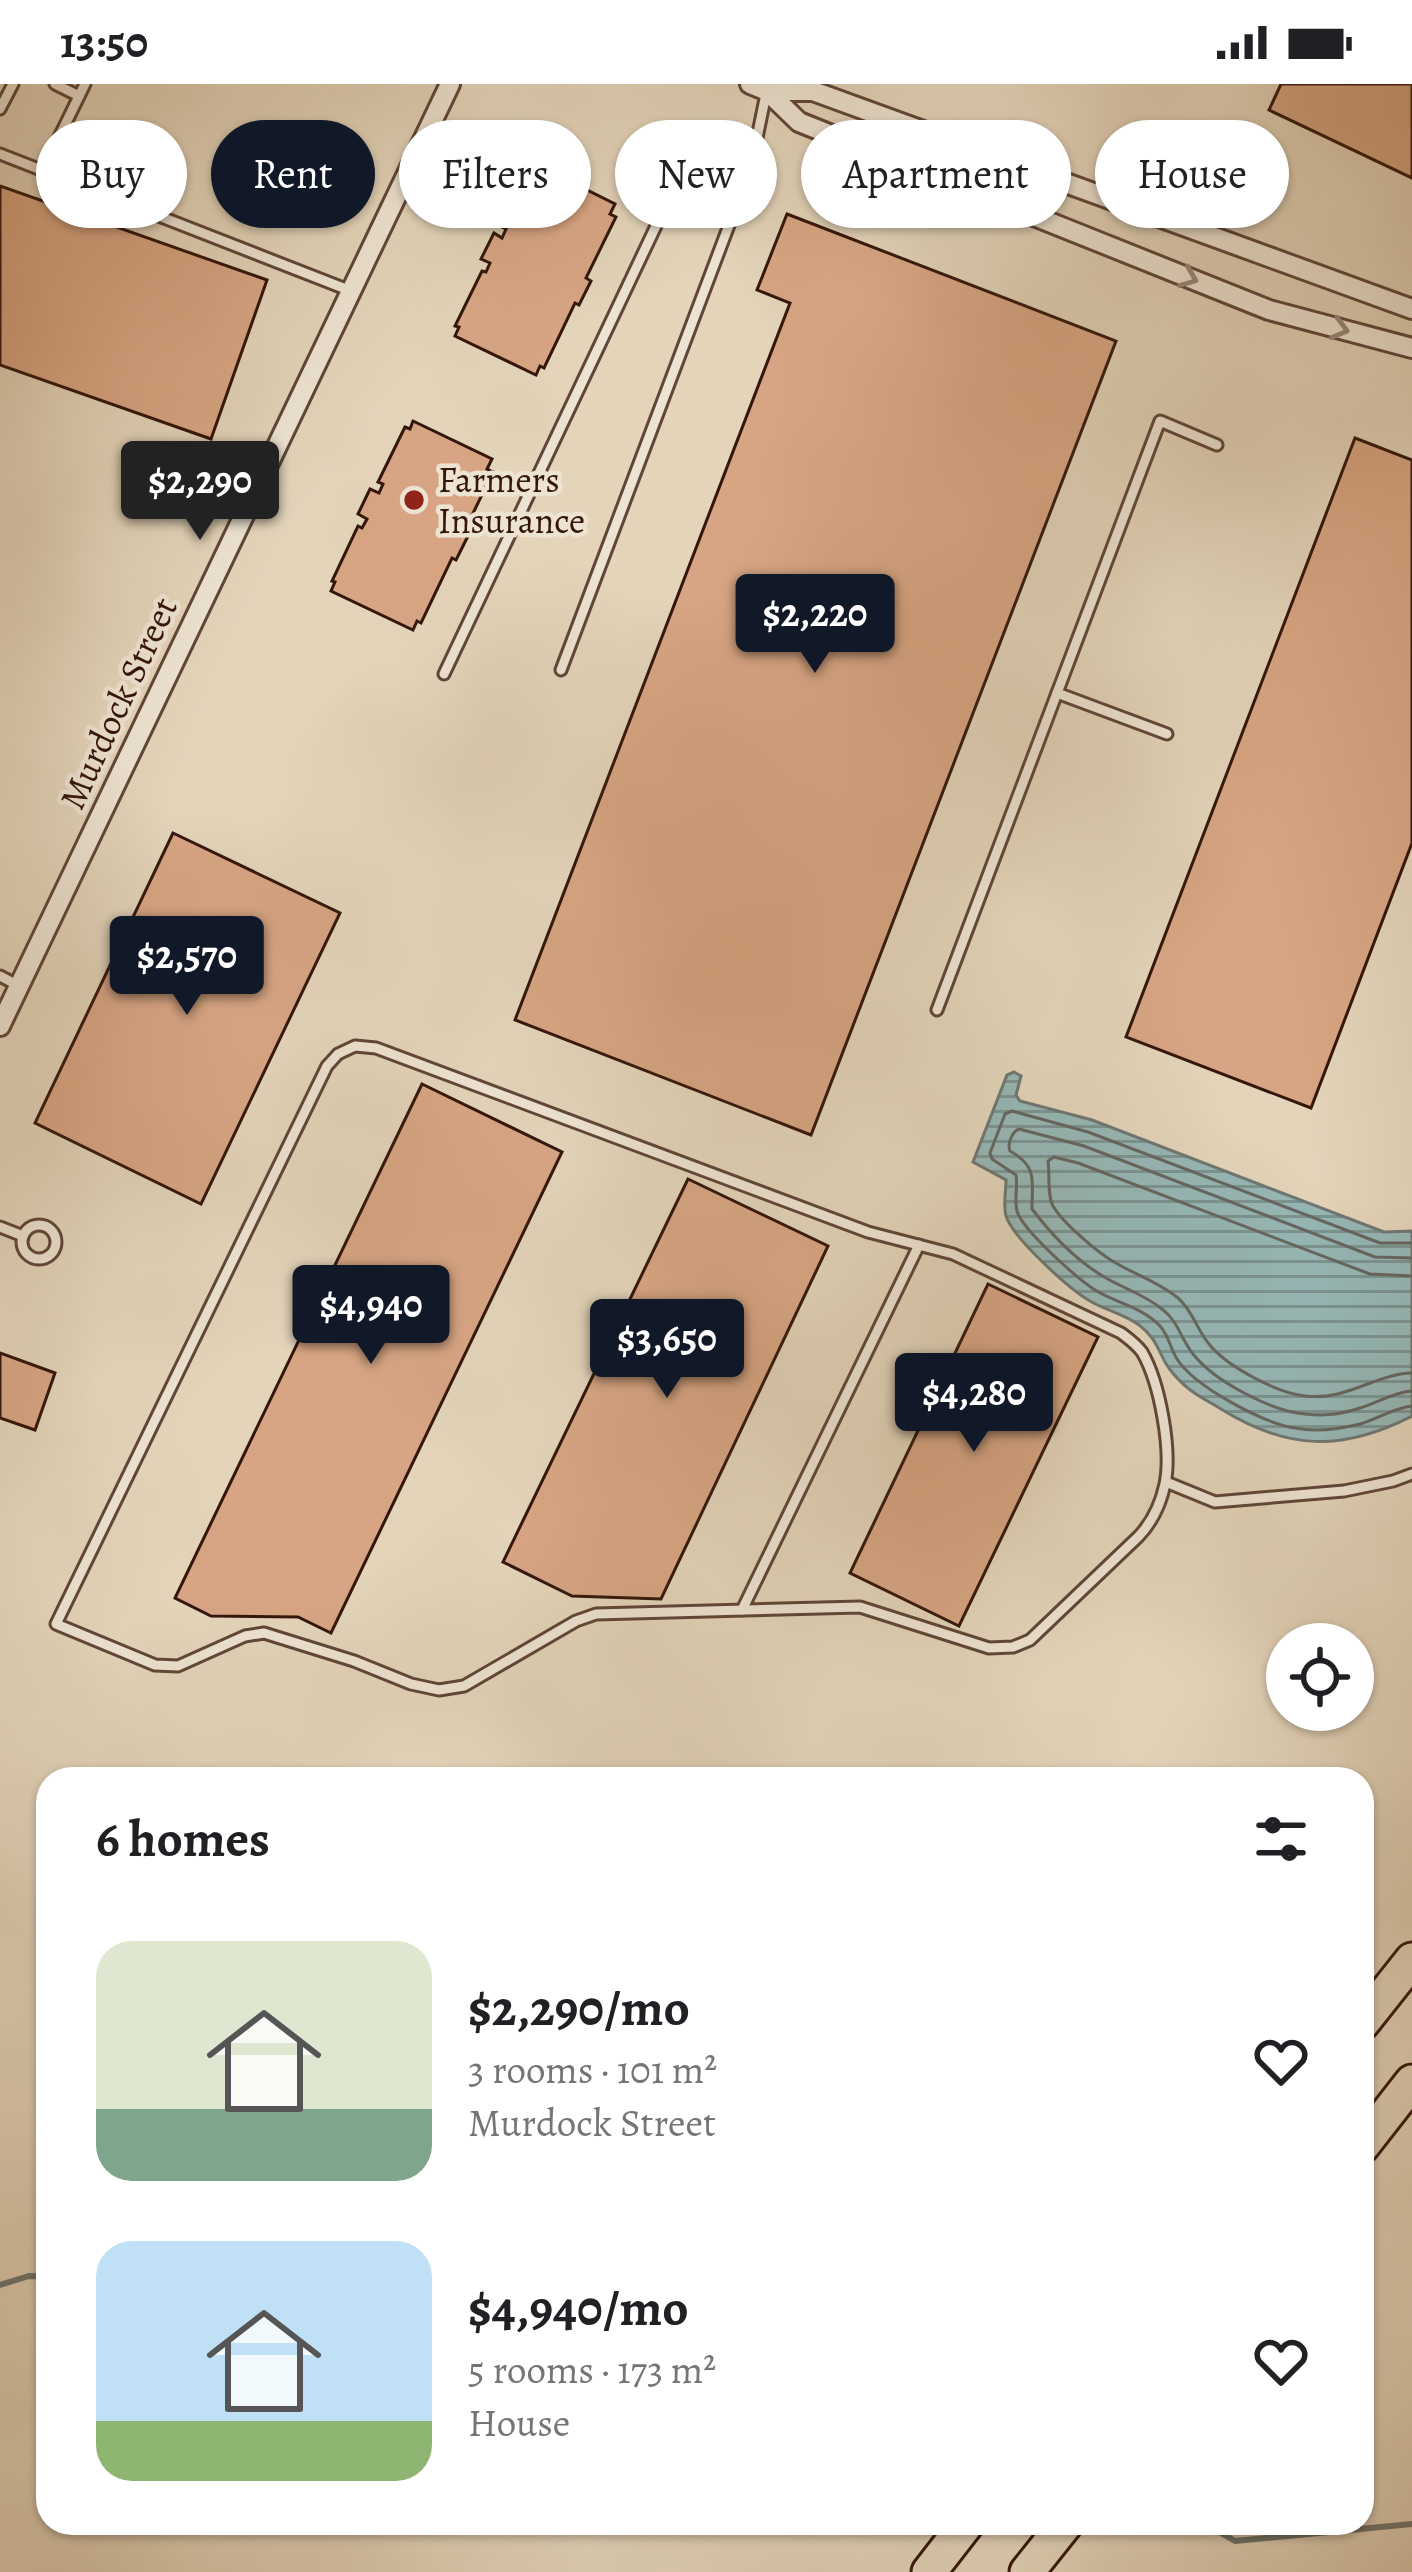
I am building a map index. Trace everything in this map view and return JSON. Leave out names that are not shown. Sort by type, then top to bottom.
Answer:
[{"type":"highway","points":[[1374,2008],[1412,1960]]},
{"type":"highway","points":[[1374,2131],[1412,2082]]},
{"type":"highway","points":[[928,2572],[957,2535]]},
{"type":"highway","points":[[1027,2572],[1056,2535]]},
{"type":"street","name":"Murdock Street","points":[[0,1026],[450,84]]},
{"type":"street","points":[[759,87],[813,91],[1412,309]]},
{"type":"street","points":[[759,87],[799,122],[1269,310],[1412,348]]},
{"type":"lane","points":[[0,109],[13,84]]},
{"type":"lane","points":[[55,84],[80,96]]},
{"type":"lane","points":[[68,120],[85,84]]},
{"type":"lane","points":[[757,120],[759,87]]},
{"type":"lane","points":[[0,154],[36,169]]},
{"type":"lane","points":[[187,228],[351,291]]},
{"type":"lane","points":[[444,674],[655,228]]},
{"type":"lane","points":[[561,670],[727,228]]},
{"type":"lane","points":[[937,1010],[1160,421],[1217,445]]},
{"type":"lane","points":[[1057,694],[1167,734]]},
{"type":"lane","points":[[0,976],[20,986]]},
{"type":"lane","points":[[355,1046],[376,1048],[868,1232],[953,1254],[1120,1333],[1134,1342],[1148,1366],[1165,1432],[1166,1482],[1139,1536],[1022,1645],[989,1648],[860,1607],[596,1614],[464,1686],[439,1690],[264,1633],[245,1636],[178,1666],[155,1665],[125,1655],[56,1624],[327,1066],[355,1046]]},
{"type":"lane","points":[[0,1228],[23,1236]]},
{"type":"lane","points":[[742,1610],[919,1245]]},
{"type":"lane","points":[[1166,1482],[1215,1502],[1344,1491],[1412,1474]]},
{"type":"water","points":[[1007,1075],[1021,1076],[1016,1095],[1020,1101],[1092,1120],[1384,1232],[1412,1231],[1412,1416],[1362,1436],[1315,1441],[1292,1439],[1245,1423],[1183,1384],[1144,1329],[1090,1301],[1056,1275],[1011,1225],[1005,1212],[1006,1180],[973,1162]]},
{"type":"building","points":[[1281,84],[1412,84],[1412,178],[1269,110]]},
{"type":"building","points":[[0,186],[36,199],[36,228],[119,228],[267,280],[211,439],[0,365]]},
{"type":"building","points":[[591,192],[615,204],[610,214],[615,219],[586,278],[591,281],[536,375],[455,336],[459,327],[455,326],[490,263],[481,259],[494,233],[502,238],[506,229],[591,228]]},
{"type":"building","points":[[787,214],[801,219],[801,228],[823,228],[1116,341],[811,1135],[515,1020],[790,303],[757,290]]},
{"type":"building","points":[[413,421],[492,459],[487,469],[493,472],[463,534],[468,536],[456,560],[452,558],[421,623],[417,621],[413,630],[331,591],[358,526],[362,528],[367,519],[358,514],[370,489],[379,493],[383,484],[378,482],[405,427],[410,429]]},
{"type":"building","points":[[1355,438],[1412,460],[1412,843],[1311,1108],[1126,1037]]},
{"type":"building","points":[[173,833],[340,913],[201,1204],[35,1123]]},
{"type":"building","points":[[422,1084],[562,1152],[331,1633],[298,1617],[211,1616],[175,1598]]},
{"type":"building","points":[[688,1179],[828,1246],[661,1599],[572,1596],[503,1562]]},
{"type":"building","points":[[988,1284],[1098,1337],[959,1626],[850,1573]]},
{"type":"building","points":[[0,1353],[55,1373],[35,1430],[0,1418]]},
{"type":"waterway","points":[[0,2285],[36,2276]]},
{"type":"waterway","points":[[1374,2528],[1412,2524]]},
{"type":"waterway","points":[[1225,2535],[1235,2541],[1297,2535]]},
{"type":"place","name":"Farmers Insurance","points":[[414,500]]}]
